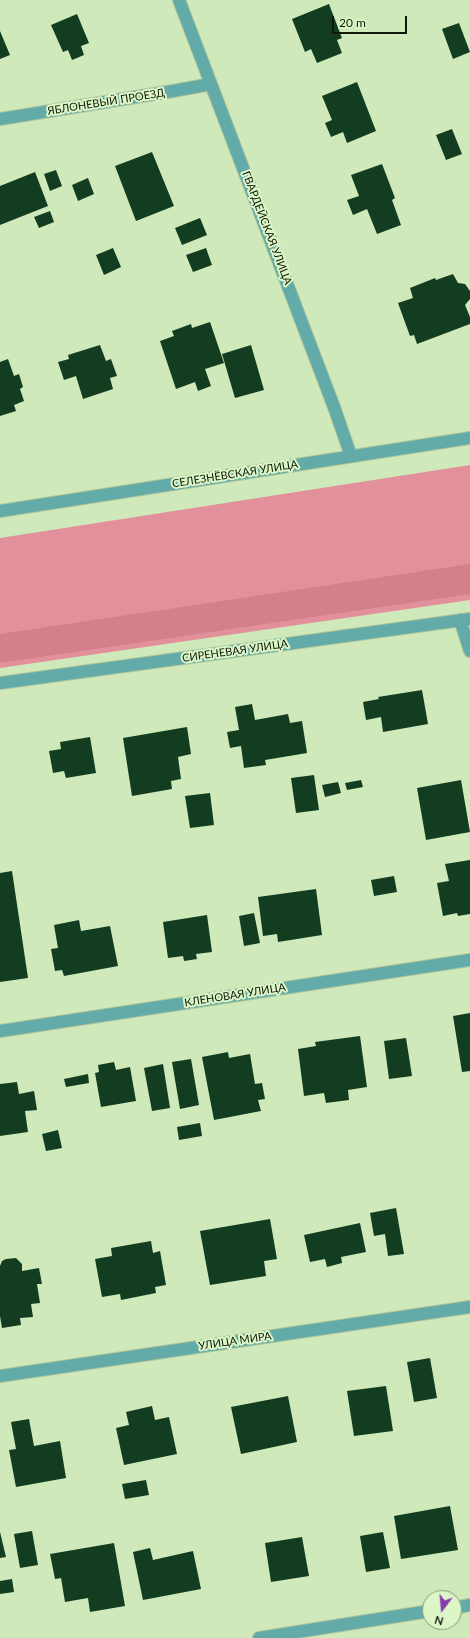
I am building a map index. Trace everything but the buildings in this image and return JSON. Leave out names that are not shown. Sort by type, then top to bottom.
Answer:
[{"type":"street","name":"ГВАРДЕЙСКАЯ УЛИЦА","points":[[179,0],[232,134],[351,456]]},
{"type":"street","name":"ЯБЛОНЕВЫЙ ПРОЕЗД","points":[[0,119],[211,84]]},
{"type":"street","name":"СЕЛЕЗНЁВСКАЯ УЛИЦА","points":[[0,511],[470,438]]},
{"type":"street","points":[[465,620],[470,651]]},
{"type":"street","name":"СИРЕНЕВАЯ УЛИЦА","points":[[0,683],[465,620]]},
{"type":"street","name":"КЛЕНОВАЯ УЛИЦА","points":[[0,1030],[470,960]]},
{"type":"street","name":"УЛИЦА МИРА","points":[[0,1376],[470,1307]]},
{"type":"street","points":[[259,1638],[422,1613]]},
{"type":"shaded area","points":[[470,465],[470,600],[0,668],[0,538]]},
{"type":"shaded area","points":[[470,564],[470,594],[0,663],[0,634]]}]
